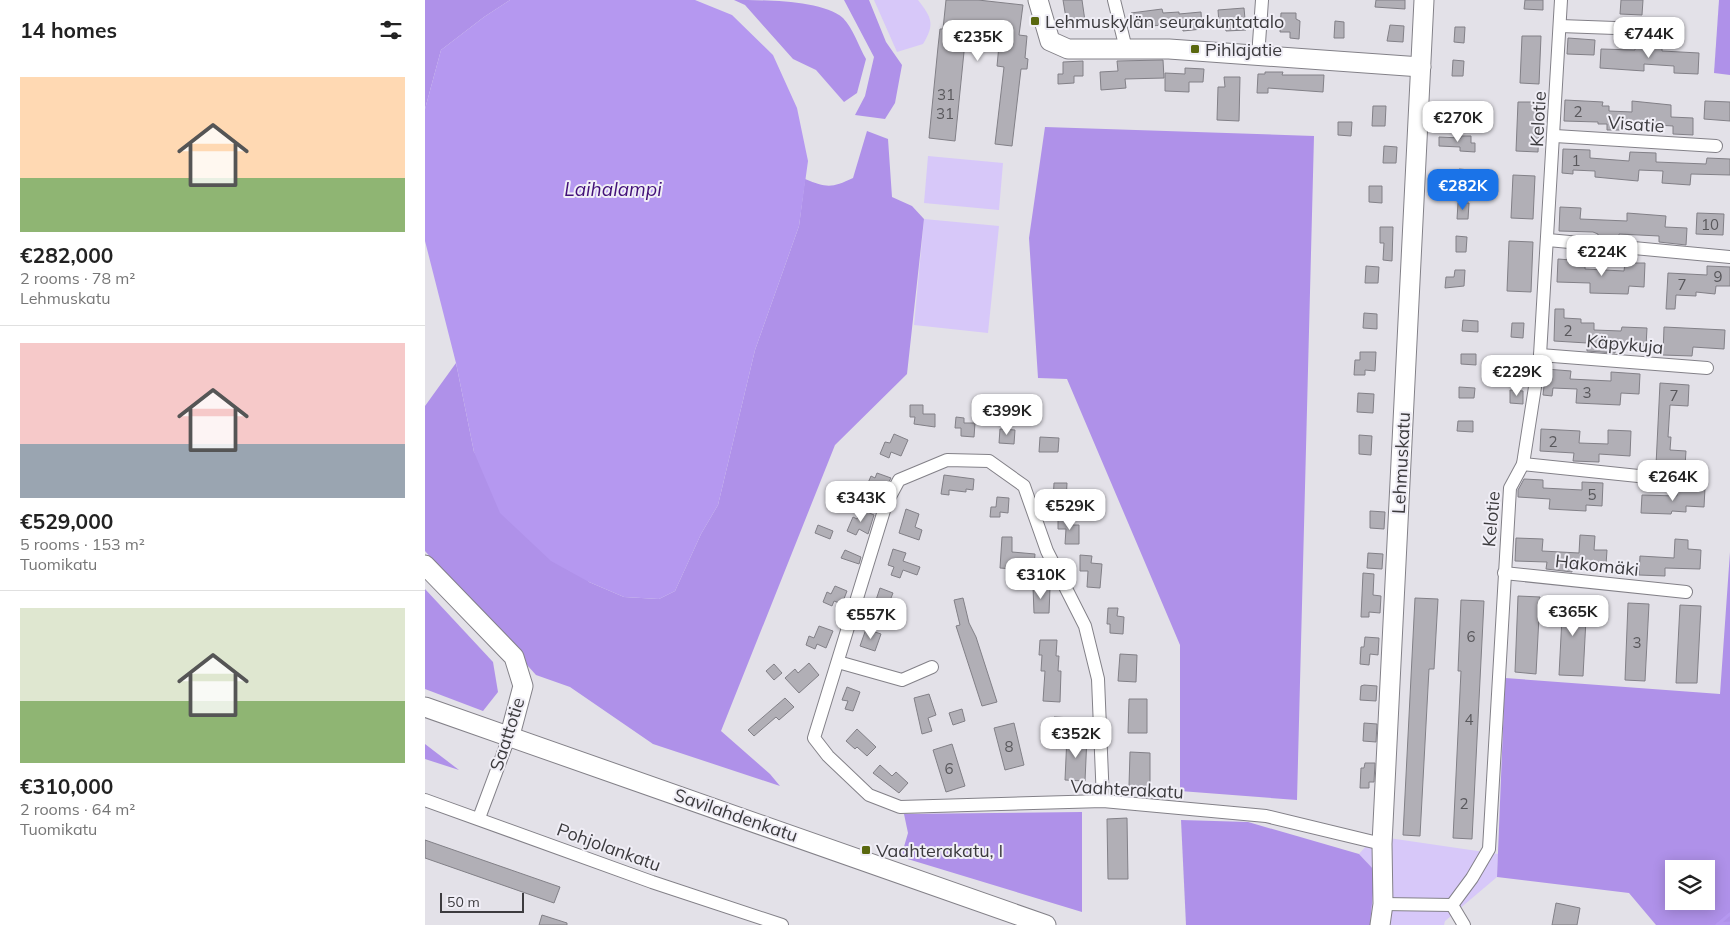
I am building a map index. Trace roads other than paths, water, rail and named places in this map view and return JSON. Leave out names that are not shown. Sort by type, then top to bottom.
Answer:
[{"type":"street","points":[[1038,0],[1051,41],[1068,49],[1169,49],[1258,57],[1421,67]]},
{"type":"street","points":[[1114,0],[1126,49]]},
{"type":"street","points":[[1258,57],[1262,0]]},
{"type":"street","name":"Lehmuskatu","points":[[1380,925],[1383,904],[1382,844],[1424,0]]},
{"type":"street","name":"Kelotie","points":[[1452,905],[1472,878],[1489,849],[1510,488],[1523,464],[1540,355],[1549,240],[1561,0]]},
{"type":"street","points":[[1560,26],[1670,30]]},
{"type":"street","name":"Visatie","points":[[1555,136],[1716,146]]},
{"type":"street","points":[[1549,240],[1730,257]]},
{"type":"street","name":"Käpykuja","points":[[1540,355],[1707,368]]},
{"type":"street","points":[[932,667],[902,680],[839,662],[886,504],[899,480],[947,460],[989,461],[1024,486],[1047,551],[1085,626],[1098,679],[1103,801]]},
{"type":"street","points":[[1523,464],[1696,482]]},
{"type":"street","name":"Saattotie","points":[[425,565],[514,657],[523,686],[510,735],[479,818]]},
{"type":"street","name":"Hakomäki","points":[[1504,573],[1686,592]]},
{"type":"street","name":"Vaahterakatu","points":[[839,662],[814,738],[828,756],[869,795],[900,807],[1103,801],[1266,816],[1382,844]]},
{"type":"street","name":"Savilahdenkatu","points":[[425,707],[510,735],[1046,925]]},
{"type":"street","name":"Pohjolankatu","points":[[425,800],[651,882],[782,925]]},
{"type":"street","points":[[1383,904],[1452,905],[1464,925]]},
{"type":"water","name":"Laihalampi","points":[[510,0],[695,0],[732,15],[773,55],[797,108],[808,161],[799,226],[755,350],[718,505],[701,534],[675,591],[659,599],[624,597],[589,582],[551,561],[500,513],[474,452],[456,363],[425,241],[425,109],[441,50]]},
{"type":"waterway","points":[[1717,925],[1730,914]]},
{"type":"waterway","points":[[1718,924],[1730,923]]},
{"type":"place","name":"Lehmuskylän seurakuntatalo","points":[[1035,21]]},
{"type":"place","name":"Pihlajatie","points":[[1195,49]]},
{"type":"place","name":"Vaahterakatu, I","points":[[866,850]]}]
